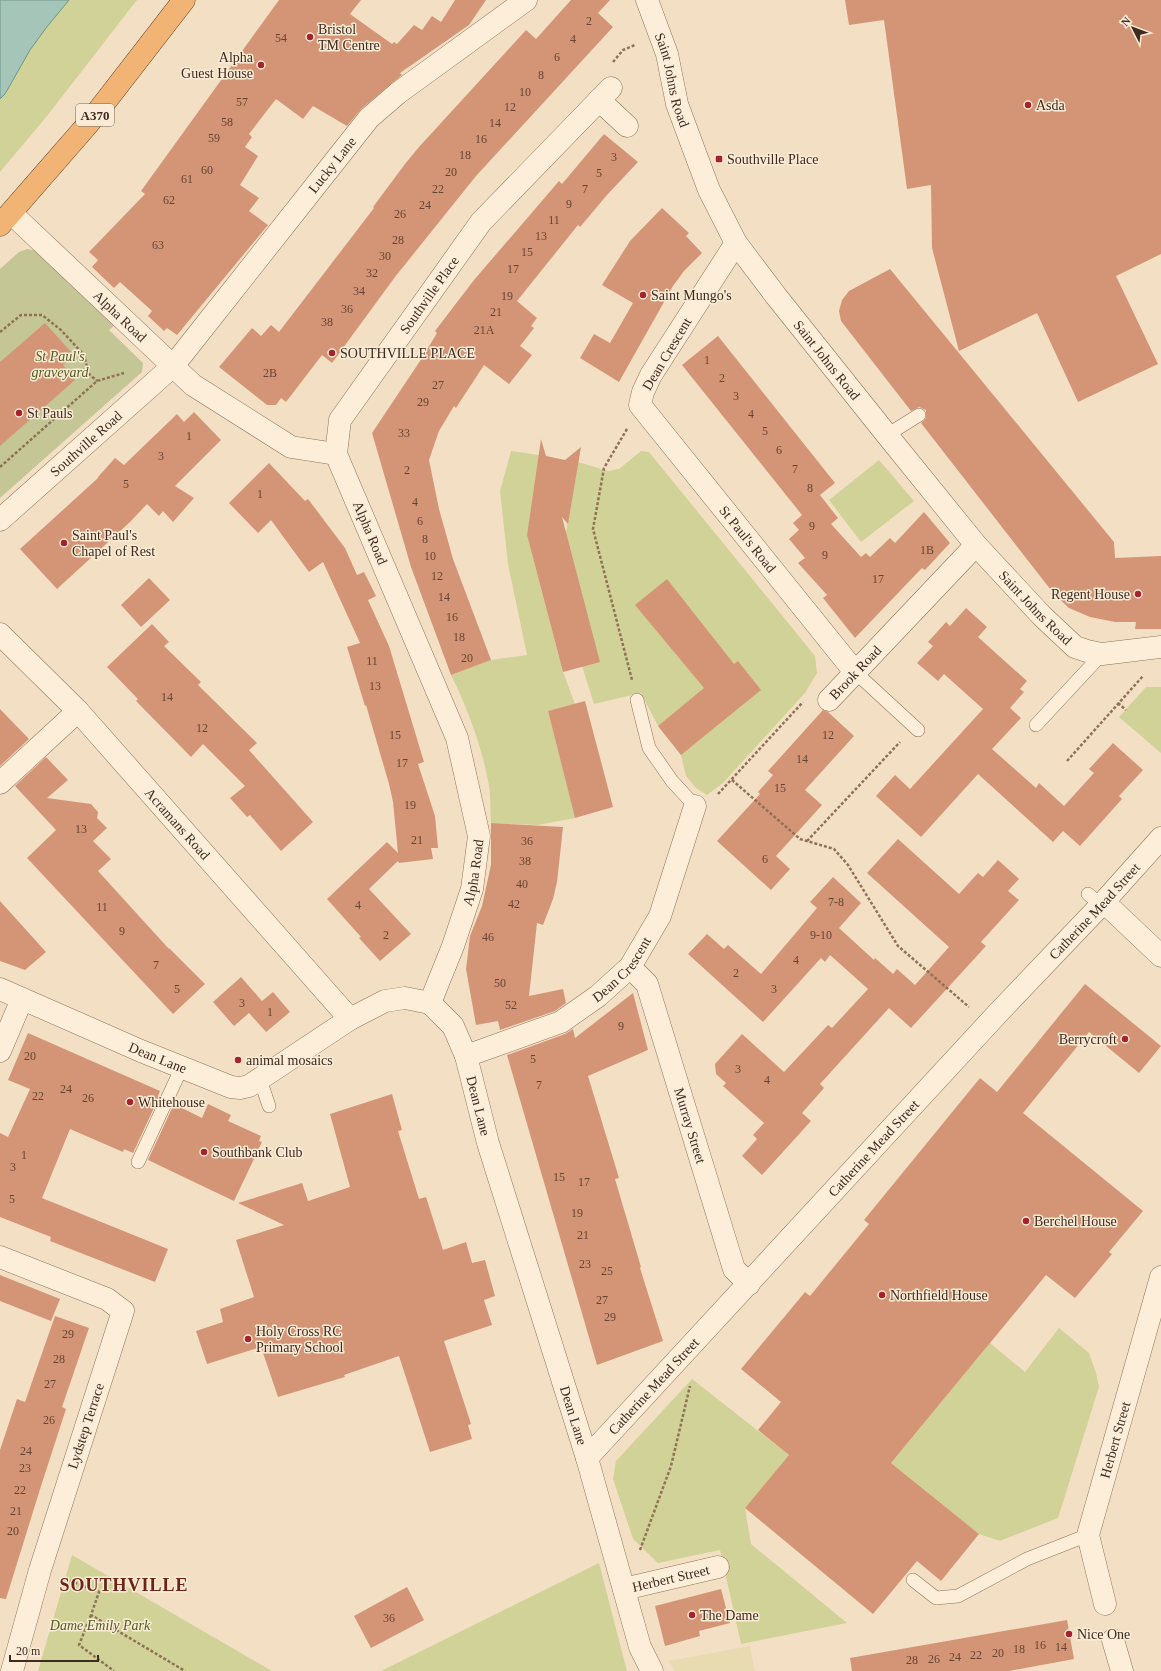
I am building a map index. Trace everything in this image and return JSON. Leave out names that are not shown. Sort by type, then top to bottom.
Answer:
[{"type":"highway","name":"A370","points":[[6,219],[88,124],[184,0]]},
{"type":"street","name":"Lucky Lane","points":[[172,366],[369,118],[398,93],[526,0]]},
{"type":"street","name":"Saint Johns Road","points":[[647,0],[666,54],[677,104],[709,190],[736,243],[776,296],[976,545],[1042,616],[1075,647],[1102,654],[1161,647]]},
{"type":"street","points":[[605,94],[627,126]]},
{"type":"street","name":"Southville Place","points":[[336,454],[340,420],[481,222],[605,94]]},
{"type":"street","name":"Alpha Road","points":[[6,219],[193,385],[260,429],[291,447],[336,454],[457,738],[479,836],[472,889],[453,946],[430,1003]]},
{"type":"street","name":"Dean Crescent","points":[[640,406],[643,392],[651,375],[736,243]]},
{"type":"street","name":"Southville Road","points":[[0,520],[172,366]]},
{"type":"street","name":"St Paul's Road","points":[[640,406],[855,672]]},
{"type":"street","name":"Brook Road","points":[[829,700],[976,545]]},
{"type":"street","name":"Acramans Road","points":[[0,634],[78,711],[350,1019]]},
{"type":"street","points":[[0,783],[78,711]]},
{"type":"street","name":"Dean Crescent","points":[[466,1056],[561,1022],[598,996],[630,967],[660,916],[695,806]]},
{"type":"street","name":"Catherine Mead Street","points":[[587,1458],[999,1012],[1098,901],[1161,838]]},
{"type":"street","points":[[1098,901],[1161,956]]},
{"type":"street","name":"Murray Street","points":[[630,967],[647,984],[734,1269],[749,1284]]},
{"type":"street","name":"Dean Lane","points":[[0,989],[182,1067],[235,1088],[249,1086],[350,1019],[385,1001],[405,998],[430,1003],[453,1026],[466,1056],[488,1143],[587,1458],[640,1647],[652,1671]]},
{"type":"street","points":[[0,1051],[22,999]]},
{"type":"street","name":"Lydstep Terrace","points":[[0,1257],[106,1299],[123,1311],[40,1570],[12,1671]]},
{"type":"street","name":"Herbert Street","points":[[1104,1604],[1088,1535],[1161,1277]]},
{"type":"street","name":"Herbert Street","points":[[624,1589],[718,1567]]},
{"type":"street","points":[[1113,1640],[1122,1671]]},
{"type":"lane","points":[[887,435],[919,415]]},
{"type":"lane","points":[[1036,726],[1102,654]]},
{"type":"lane","points":[[855,672],[916,728]]},
{"type":"lane","points":[[637,700],[650,748],[672,781],[695,806]]},
{"type":"lane","points":[[138,1162],[182,1067]]},
{"type":"lane","points":[[260,1079],[268,1106]]},
{"type":"lane","points":[[913,1580],[936,1598],[958,1596],[1027,1559],[1088,1535]]},
{"type":"path","points":[[605,94],[605,71],[624,50],[659,33]]},
{"type":"path","points":[[0,332],[21,316],[42,315],[61,330],[84,355],[89,374],[97,381]]},
{"type":"path","points":[[0,467],[97,381],[127,372]]},
{"type":"path","points":[[637,700],[593,529],[604,468],[640,406]]},
{"type":"path","points":[[1067,760],[1147,671]]},
{"type":"path","name":"Brook Road","points":[[695,806],[714,798],[813,690],[829,700]]},
{"type":"path","points":[[1118,703],[1126,710]]},
{"type":"path","points":[[807,841],[916,728]]},
{"type":"path","points":[[732,780],[800,839],[834,849],[848,865],[898,946],[970,1007]]},
{"type":"path","points":[[641,1547],[671,1466],[692,1379]]},
{"type":"path","points":[[40,1570],[99,1592],[79,1645],[114,1671]]},
{"type":"path","points":[[91,1615],[185,1671]]},
{"type":"shaded area","points":[[0,0],[69,0],[30,50],[5,94],[0,99]]},
{"type":"shaded area","points":[[750,1646],[755,1671],[675,1671],[669,1661]]},
{"type":"green space","points":[[0,0],[137,0],[47,116],[0,172]]},
{"type":"green space","name":"St Paul's graveyard","points":[[27,249],[38,251],[116,324],[109,330],[143,363],[142,372],[0,498],[0,269],[19,252]]},
{"type":"green space","points":[[511,451],[539,455],[527,535],[563,672],[575,704],[548,711],[575,818],[538,825],[491,823],[490,791],[486,771],[469,715],[451,675],[491,660],[527,655],[508,564],[500,491]]},
{"type":"green space","points":[[641,451],[649,452],[815,656],[817,673],[805,693],[723,783],[707,795],[696,788],[686,776],[681,755],[658,726],[641,693],[594,704],[582,666],[566,533],[578,462],[608,471],[619,469]]},
{"type":"green space","points":[[879,460],[914,501],[861,542],[829,500]]},
{"type":"green space","points":[[1146,687],[1161,687],[1161,753],[1119,717]]},
{"type":"green space","points":[[1059,1328],[1089,1353],[1099,1387],[1058,1518],[1000,1541],[979,1534],[891,1463],[990,1343],[1025,1372]]},
{"type":"green space","points":[[692,1379],[789,1455],[745,1508],[751,1544],[847,1623],[741,1644],[720,1550],[658,1563],[633,1539],[613,1479],[616,1461]]},
{"type":"green space","name":"Dame Emily Park","points":[[72,1555],[272,1671],[38,1671]]},
{"type":"green space","points":[[599,1563],[627,1671],[381,1671]]},
{"type":"building","points":[[279,0],[361,0],[350,14],[392,44],[394,42],[397,44],[414,25],[422,30],[432,16],[441,22],[455,0],[486,0],[469,25],[400,73],[402,75],[361,109],[347,126],[313,106],[303,119],[276,99],[249,134],[252,137],[245,147],[258,156],[240,185],[259,198],[249,211],[268,225],[177,335],[167,328],[164,331],[148,316],[152,311],[120,282],[114,288],[92,267],[98,260],[89,252],[145,194],[141,191]]},
{"type":"building","points":[[571,0],[610,0],[598,13],[613,27],[476,176],[395,277],[332,363],[322,355],[286,402],[281,398],[276,405],[267,405],[219,367],[252,328],[261,336],[271,325],[279,332],[419,147],[526,30],[536,39]]},
{"type":"building","name":"Asda","points":[[845,0],[1161,0],[1161,254],[1116,276],[1158,364],[1078,402],[1037,313],[959,351],[932,248],[931,185],[907,189],[884,20],[849,25]]},
{"type":"building","points":[[604,134],[638,162],[580,227],[578,225],[517,301],[537,318],[531,326],[534,328],[520,346],[532,355],[509,384],[484,365],[456,408],[454,406],[439,431],[429,460],[439,509],[453,559],[491,660],[451,675],[411,567],[372,433],[422,358],[437,333],[435,331],[474,280],[559,181],[562,184]]},
{"type":"building","name":"Saint Mungo's","points":[[662,208],[689,233],[686,236],[702,253],[684,271],[673,286],[619,382],[580,358],[594,334],[610,343],[633,303],[602,285],[630,241]]},
{"type":"building","points":[[890,269],[1114,542],[1115,558],[1161,556],[1161,629],[1135,629],[1136,622],[1115,622],[1090,617],[1069,608],[1054,594],[921,423],[926,418],[926,410],[919,407],[911,411],[841,321],[839,311],[842,300],[849,291]]},
{"type":"building","name":"St Pauls","points":[[45,323],[74,355],[63,365],[75,380],[0,446],[0,362]]},
{"type":"building","points":[[718,336],[835,483],[820,495],[838,518],[831,524],[861,557],[866,553],[870,557],[890,538],[895,543],[924,512],[950,543],[925,570],[922,568],[855,638],[823,598],[827,595],[798,563],[805,558],[789,539],[799,530],[793,523],[802,515],[682,365]]},
{"type":"building","points":[[194,412],[221,440],[175,486],[194,498],[173,522],[163,511],[159,516],[147,504],[130,522],[57,589],[20,549],[98,478],[115,458],[124,465],[177,414],[184,422]]},
{"type":"building","points":[[541,439],[546,456],[565,460],[581,447],[568,524],[562,517],[600,662],[563,672],[527,535]]},
{"type":"building","points":[[269,463],[305,501],[308,499],[345,548],[357,575],[364,572],[376,596],[368,600],[389,646],[424,762],[418,764],[435,816],[438,848],[431,848],[433,859],[399,863],[398,861],[369,889],[411,934],[380,961],[327,899],[387,842],[398,853],[393,802],[389,784],[347,647],[360,643],[323,562],[309,572],[271,520],[258,533],[229,503]]},
{"type":"building","points":[[149,578],[170,600],[141,627],[121,605]]},
{"type":"building","points":[[667,579],[734,664],[738,661],[761,690],[681,755],[658,726],[704,688],[635,605]]},
{"type":"building","points":[[966,608],[987,627],[978,637],[1027,681],[1020,689],[1024,692],[1010,708],[1021,718],[992,749],[1036,788],[1039,783],[1064,806],[1094,773],[1089,769],[1113,743],[1143,770],[1119,796],[1122,799],[1080,846],[1063,831],[1053,842],[978,774],[921,837],[876,796],[895,775],[910,789],[983,709],[944,674],[938,681],[917,663],[933,646],[928,642],[946,622],[950,626]]},
{"type":"building","points":[[152,624],[169,642],[164,646],[201,682],[198,685],[257,743],[249,750],[313,822],[281,851],[250,815],[247,817],[230,798],[245,786],[203,744],[191,757],[136,701],[138,699],[107,667]]},
{"type":"building","points":[[585,701],[613,807],[575,818],[548,711]]},
{"type":"building","points":[[0,709],[29,739],[0,766]]},
{"type":"building","points":[[823,710],[828,712],[854,736],[805,790],[822,805],[776,856],[790,869],[771,890],[717,841],[760,794],[758,792],[773,775],[768,771]]},
{"type":"building","points":[[46,757],[68,780],[47,798],[91,804],[98,812],[97,818],[107,828],[93,841],[111,859],[98,871],[169,949],[205,984],[173,1014],[27,858],[56,830],[15,786]]},
{"type":"building","points":[[491,823],[563,827],[557,882],[553,899],[543,925],[537,923],[529,996],[563,989],[566,1003],[555,1011],[500,1030],[498,1021],[476,1025],[466,969],[470,936],[482,906],[491,865]]},
{"type":"building","points":[[898,839],[959,894],[978,873],[983,877],[998,860],[1019,879],[1008,891],[1019,900],[981,942],[986,946],[911,1028],[889,1008],[820,1084],[824,1088],[802,1113],[811,1121],[762,1175],[742,1156],[757,1139],[753,1135],[764,1123],[723,1086],[726,1083],[716,1074],[715,1064],[742,1034],[784,1072],[828,1025],[832,1028],[868,989],[830,955],[825,962],[821,958],[763,1022],[688,954],[707,934],[724,949],[728,945],[761,974],[817,908],[810,902],[833,877],[861,903],[839,928],[874,960],[875,958],[893,974],[897,969],[915,985],[949,947],[867,873]]},
{"type":"building","points":[[0,901],[46,952],[25,970],[0,961]]},
{"type":"building","points":[[241,977],[262,1001],[273,992],[290,1012],[266,1032],[249,1013],[234,1026],[213,1002]]},
{"type":"building","points":[[1085,984],[1161,1046],[1139,1073],[1089,1032],[1023,1113],[1143,1211],[1109,1252],[1112,1254],[1075,1298],[1046,1275],[891,1463],[979,1534],[941,1581],[917,1561],[873,1614],[745,1508],[789,1455],[758,1430],[781,1402],[741,1369],[805,1292],[810,1296],[869,1224],[864,1220],[980,1078],[997,1092]]},
{"type":"building","points":[[633,993],[648,1050],[588,1076],[619,1178],[615,1179],[641,1267],[640,1268],[663,1341],[597,1365],[507,1055],[565,1034],[573,1029],[575,1038]]},
{"type":"building","points":[[28,1033],[160,1091],[159,1097],[133,1153],[124,1149],[123,1152],[70,1129],[42,1198],[168,1249],[155,1282],[50,1241],[51,1237],[0,1217],[0,1133],[8,1137],[30,1089],[8,1080]]},
{"type":"building","points":[[392,1094],[402,1130],[398,1131],[419,1199],[426,1197],[443,1250],[466,1242],[472,1263],[485,1260],[495,1296],[484,1300],[492,1325],[444,1341],[471,1424],[468,1425],[472,1439],[430,1452],[399,1356],[344,1375],[345,1377],[278,1397],[261,1347],[207,1364],[196,1331],[223,1322],[220,1309],[254,1297],[236,1240],[284,1225],[238,1203],[302,1183],[308,1201],[350,1187],[330,1114]]},
{"type":"building","name":"Southbank Club","points":[[174,1104],[202,1118],[208,1104],[231,1115],[228,1121],[261,1136],[259,1141],[262,1142],[234,1201],[148,1160]]},
{"type":"building","points":[[0,1275],[60,1299],[51,1321],[0,1301]]},
{"type":"building","points":[[55,1316],[89,1328],[62,1407],[66,1409],[6,1599],[0,1598],[0,1450],[17,1399],[25,1402]]},
{"type":"building","points":[[407,1587],[424,1620],[371,1648],[354,1616]]},
{"type":"building","name":"The Dame","points":[[721,1589],[730,1623],[699,1631],[700,1636],[665,1646],[655,1606]]},
{"type":"building","points":[[1067,1620],[1074,1659],[1009,1671],[852,1671],[850,1658]]},
{"type":"place","name":"Bristol TM Centre","points":[[310,37]]},
{"type":"place","name":"Alpha Guest House","points":[[261,65]]},
{"type":"place","name":"Asda","points":[[1028,105]]},
{"type":"place","name":"Southville Place","points":[[719,159]]},
{"type":"place","name":"Saint Mungo's","points":[[643,295]]},
{"type":"place","name":"SOUTHVILLE PLACE","points":[[332,353]]},
{"type":"place","name":"St Pauls","points":[[19,413]]},
{"type":"place","name":"Saint Paul's Chapel of Rest","points":[[64,543]]},
{"type":"place","name":"Regent House","points":[[1138,594]]},
{"type":"place","name":"Berrycroft","points":[[1125,1039]]},
{"type":"place","name":"animal mosaics","points":[[238,1060]]},
{"type":"place","name":"Whitehouse","points":[[130,1102]]},
{"type":"place","name":"Southbank Club","points":[[204,1152]]},
{"type":"place","name":"Berchel House","points":[[1026,1221]]},
{"type":"place","name":"Northfield House","points":[[882,1295]]},
{"type":"place","name":"Holy Cross RC Primary School","points":[[248,1339]]},
{"type":"place","name":"The Dame","points":[[692,1615]]},
{"type":"place","name":"Nice One","points":[[1069,1634]]},
{"type":"district","name":"SOUTHVILLE","points":[[124,1585]]}]
